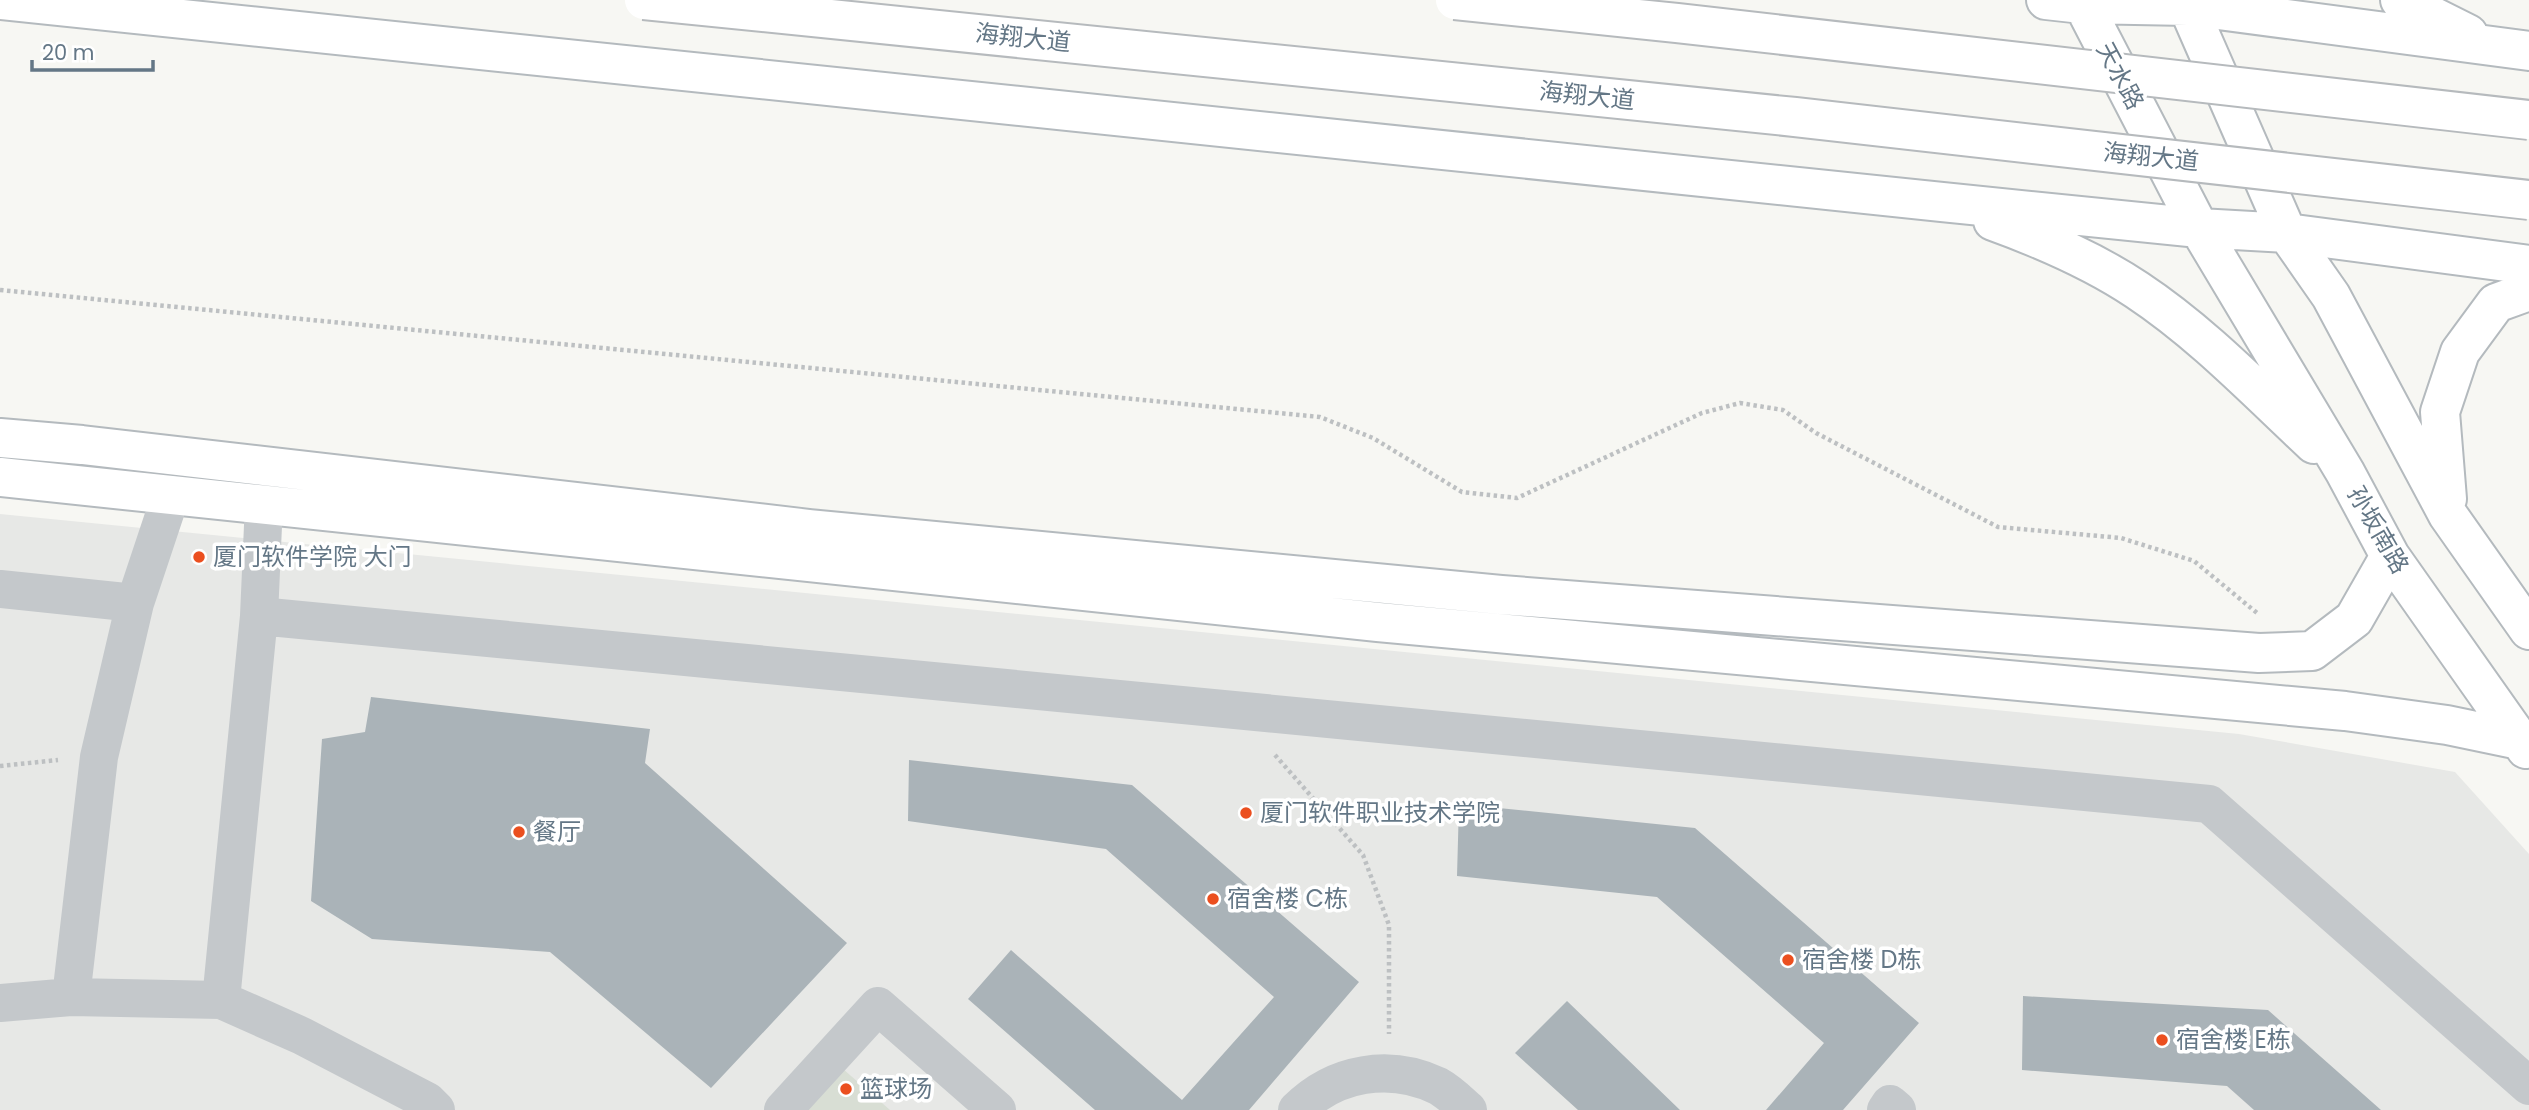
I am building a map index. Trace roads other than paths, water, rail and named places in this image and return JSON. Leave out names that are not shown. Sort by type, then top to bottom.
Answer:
[{"type":"main road","points":[[1,0],[1942,202],[2199,228],[2287,233],[2529,265]]},
{"type":"main road","name":"海翔大道","points":[[644,0],[1796,117],[2529,200]]},
{"type":"main road","points":[[1455,0],[2529,120]]},
{"type":"main road","points":[[2400,0],[2512,49]]},
{"type":"main road","points":[[2070,1],[2187,3],[2512,49]]},
{"type":"main road","name":"天水路","points":[[2070,1],[2199,228],[2242,298]]},
{"type":"main road","points":[[2187,3],[2287,233],[2331,296],[2448,514],[2529,630]]},
{"type":"main road","points":[[1942,202],[2042,239],[2136,289],[2205,342],[2345,472]]},
{"type":"main road","points":[[2448,514],[2440,412],[2460,352],[2496,303],[2529,291]]},
{"type":"main road","name":"孙坂南路","points":[[2242,298],[2345,472],[2389,556],[2524,746]]},
{"type":"main road","points":[[0,438],[82,445],[810,529],[1446,589],[2259,653],[2312,651],[2354,619],[2389,556]]},
{"type":"main road","points":[[0,477],[1378,622],[2345,710],[2447,725],[2524,746]]},
{"type":"street","points":[[71,997],[99,757],[135,603],[171,495]]},
{"type":"street","points":[[221,1000],[259,616],[264,503]]},
{"type":"street","points":[[0,589],[135,603]]},
{"type":"street","points":[[259,616],[2209,804],[2529,1086]]},
{"type":"street","points":[[0,1003],[71,997],[221,1000],[302,1036],[427,1101],[436,1110]]},
{"type":"street","points":[[783,1110],[878,1006],[997,1110]]},
{"type":"street","points":[[1297,1110],[1330,1084],[1368,1073],[1405,1074],[1440,1087],[1468,1110]]},
{"type":"street","points":[[1885,1110],[1891,1104],[1897,1110]]},
{"type":"place","name":"厦门软件学院 大门","points":[[199,557]]},
{"type":"place","name":"厦门软件职业技术学院","points":[[1246,813]]},
{"type":"place","name":"餐厅","points":[[519,832]]},
{"type":"place","name":"宿舍楼 C栋","points":[[1213,899]]},
{"type":"place","name":"宿舍楼 D栋","points":[[1788,960]]},
{"type":"place","name":"宿舍楼 E栋","points":[[2162,1040]]},
{"type":"place","name":"篮球场","points":[[846,1089]]}]
